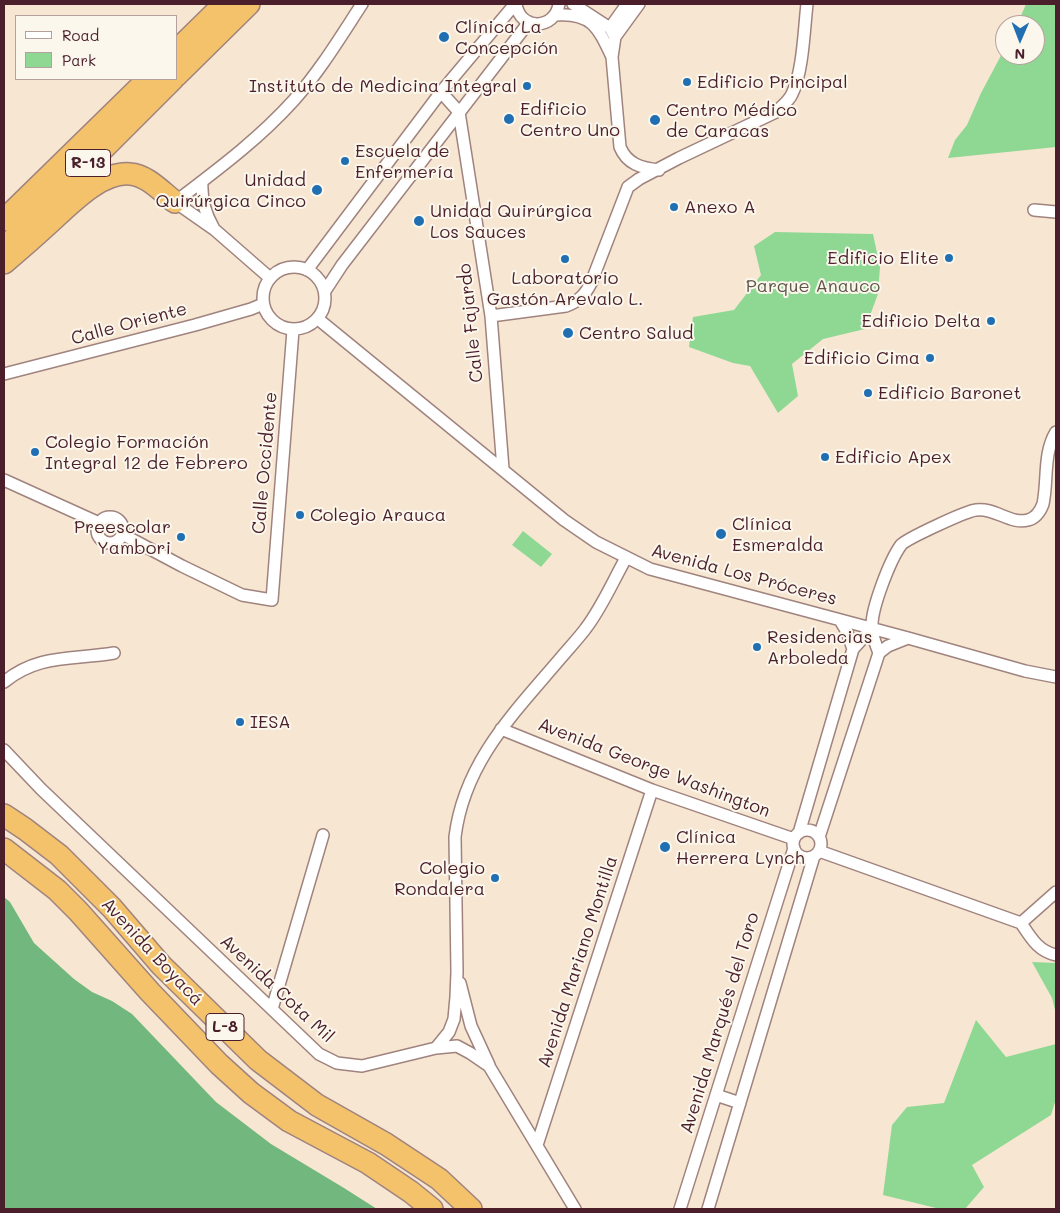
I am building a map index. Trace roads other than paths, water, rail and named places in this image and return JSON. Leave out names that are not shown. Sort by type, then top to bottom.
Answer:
[{"type":"highway","points":[[178,49],[224,4]]},
{"type":"highway","points":[[178,74],[250,4]]},
{"type":"highway","name":"R-13","points":[[4,220],[147,80]]},
{"type":"highway","name":"R-13","points":[[4,248],[173,80]]},
{"type":"highway","points":[[4,263],[76,199],[94,185],[117,175],[130,174],[142,177],[175,202]]},
{"type":"highway","name":"Avenida Boyacá","points":[[4,815],[58,855],[112,908],[161,965],[258,1060],[317,1105],[386,1144],[439,1180],[471,1209]]},
{"type":"highway","name":"Avenida Boyacá","points":[[4,848],[57,890],[150,992],[219,1064],[251,1094],[289,1121],[368,1163],[411,1192],[432,1209]]},
{"type":"street","points":[[270,278],[215,230],[175,202],[229,161],[294,100],[316,73],[362,4]]},
{"type":"street","points":[[307,270],[441,92],[515,4],[519,14],[530,22],[541,24],[547,22],[557,9],[568,14],[586,18],[602,37],[612,57]]},
{"type":"street","points":[[573,4],[613,32]]},
{"type":"street","points":[[627,4],[613,32],[612,57],[620,147],[627,160],[647,169],[659,170]]},
{"type":"street","points":[[613,32],[638,4]]},
{"type":"street","points":[[491,316],[566,306],[576,302],[585,294],[591,283],[628,188],[639,179],[679,158],[776,112],[786,103],[792,95],[798,76],[807,4]]},
{"type":"street","points":[[325,291],[342,265],[530,22]]},
{"type":"street","points":[[441,92],[459,112]]},
{"type":"street","name":"Calle Fajardo","points":[[459,112],[491,316],[503,469]]},
{"type":"street","points":[[202,182],[201,192],[204,207],[215,230]]},
{"type":"street","points":[[1034,210],[1056,212]]},
{"type":"street","points":[[291,267],[307,270],[318,278],[325,291],[325,305],[318,319],[311,325],[302,329],[284,329],[270,319],[263,304],[262,295],[265,286],[276,273],[291,267]]},
{"type":"street","name":"Calle Oriente","points":[[4,374],[196,324],[263,304]]},
{"type":"street","name":"Avenida Los Próceres","points":[[318,319],[596,542],[626,558],[650,569],[1026,671],[1056,677]]},
{"type":"street","name":"Calle Occidente","points":[[122,534],[242,595],[272,600],[293,330]]},
{"type":"street","points":[[708,1209],[821,844],[819,836],[879,653],[872,628],[878,594],[901,544],[966,512],[978,509],[990,511],[1018,521],[1027,520],[1040,512],[1045,494],[1046,465],[1052,439],[1056,432]]},
{"type":"street","points":[[1046,465],[1056,457]]},
{"type":"street","points":[[4,480],[99,523]]},
{"type":"street","points":[[107,517],[117,519],[122,524],[122,534],[115,542],[104,542],[98,535],[99,523],[107,517]]},
{"type":"street","points":[[436,1048],[448,1032],[454,1019],[458,972],[455,837],[457,817],[462,801],[476,768],[501,729],[586,628],[626,558]]},
{"type":"street","points":[[840,620],[847,632],[852,648]]},
{"type":"street","name":"Avenida Marqués del Toro","points":[[680,1209],[796,840],[852,648],[872,628]]},
{"type":"street","points":[[879,653],[888,646],[908,638]]},
{"type":"street","points":[[4,682],[17,671],[33,664],[114,653]]},
{"type":"street","name":"Avenida George Washington","points":[[501,729],[652,790],[796,840]]},
{"type":"street","name":"Avenida Cota Mil","points":[[4,750],[41,789],[318,1054],[337,1063],[362,1066],[436,1048],[457,1046],[489,1066],[575,1209]]},
{"type":"street","name":"Avenida Mariano Montilla","points":[[537,1145],[652,790]]},
{"type":"street","points":[[819,836],[812,831],[804,831],[796,840],[802,857],[817,854],[1022,923],[1034,944],[1056,955]]},
{"type":"street","points":[[272,1009],[323,836]]},
{"type":"street","points":[[1022,923],[1056,892]]},
{"type":"street","points":[[458,972],[471,1026],[489,1066]]},
{"type":"street","points":[[716,1095],[740,1103]]},
{"type":"place","name":"Clínica La Concepción","points":[[444,37]]},
{"type":"place","name":"Edificio Principal","points":[[687,82]]},
{"type":"place","name":"Instituto de Medicina Integral","points":[[527,86]]},
{"type":"place","name":"Edificio Centro Uno","points":[[509,119]]},
{"type":"place","name":"Centro Médico de Caracas","points":[[655,120]]},
{"type":"place","name":"Escuela de Enfermería","points":[[345,161]]},
{"type":"place","name":"Unidad Quirúrgica Cinco","points":[[317,190]]},
{"type":"place","name":"Anexo A","points":[[674,207]]},
{"type":"place","name":"Unidad Quirúrgica Los Sauces","points":[[419,221]]},
{"type":"place","name":"Edificio Elite","points":[[949,258]]},
{"type":"place","name":"Laboratorio Gastón Arevalo L.","points":[[565,259]]},
{"type":"place","name":"Edificio Delta","points":[[991,321]]},
{"type":"place","name":"Centro Salud","points":[[568,333]]},
{"type":"place","name":"Edificio Cima","points":[[930,358]]},
{"type":"place","name":"Edificio Baronet","points":[[868,393]]},
{"type":"place","name":"Colegio Formación Integral 12 de Febrero","points":[[35,452]]},
{"type":"place","name":"Edificio Apex","points":[[825,457]]},
{"type":"place","name":"Colegio Arauca","points":[[300,515]]},
{"type":"place","name":"Clínica Esmeralda","points":[[721,534]]},
{"type":"place","name":"Preescolar Yambori","points":[[181,537]]},
{"type":"place","name":"Residencias Arboleda","points":[[757,647]]},
{"type":"place","name":"IESA","points":[[240,722]]},
{"type":"place","name":"Clínica Herrera Lynch","points":[[665,847]]},
{"type":"place","name":"Colegio Rondalera","points":[[495,878]]},
{"type":"park label","name":"Parque Anauco","points":[[813,286]]}]
